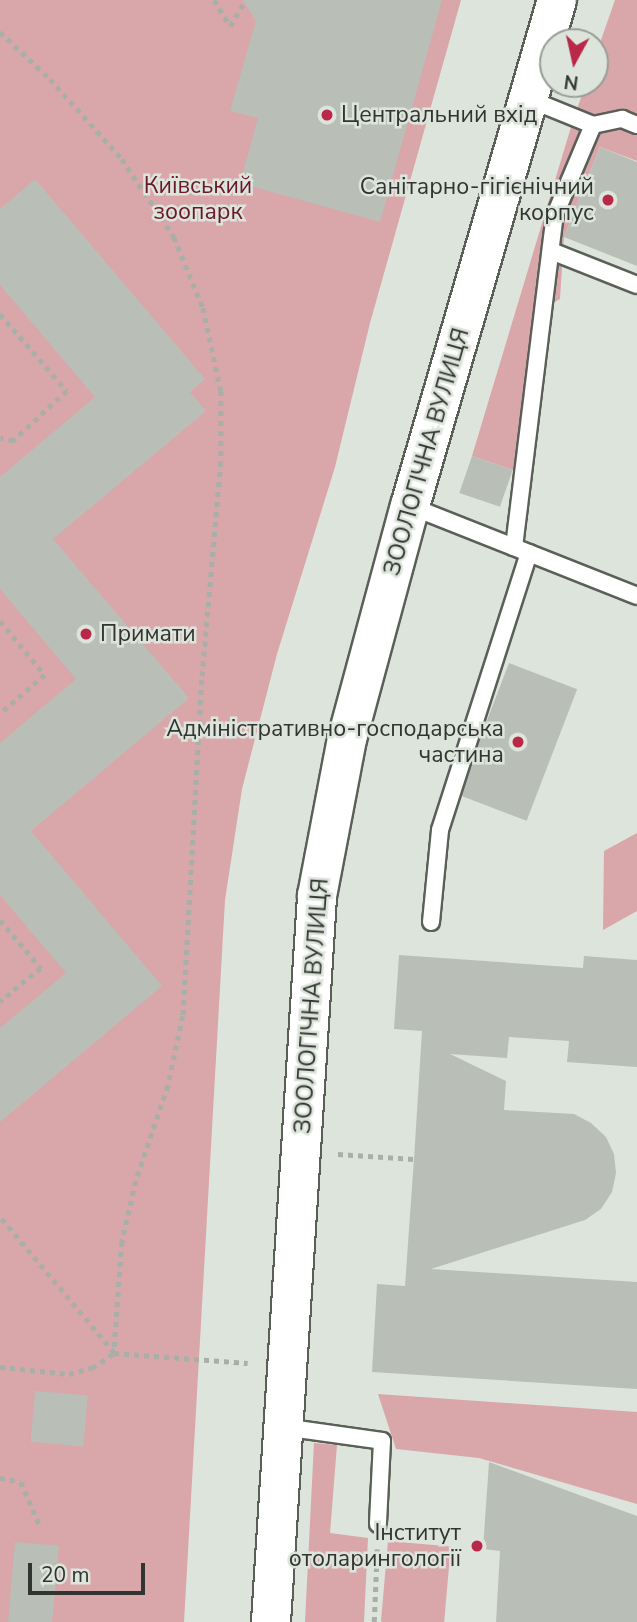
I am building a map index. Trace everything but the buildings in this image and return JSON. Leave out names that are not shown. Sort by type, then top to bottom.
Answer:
[{"type":"street","name":"ЗООЛОГІЧНА ВУЛИЦЯ","points":[[271,1622],[317,896],[347,739],[410,506],[557,0]]},
{"type":"lane","points":[[529,99],[593,125],[622,118],[637,125]]},
{"type":"lane","points":[[514,547],[555,215],[593,125]]},
{"type":"lane","points":[[551,251],[637,285]]},
{"type":"lane","points":[[410,506],[637,596]]},
{"type":"lane","points":[[431,922],[440,830],[529,553]]},
{"type":"lane","points":[[284,1427],[382,1441],[378,1524]]},
{"type":"path","points":[[214,0],[230,26],[244,2]]},
{"type":"path","points":[[0,33],[50,79],[122,159],[174,237],[203,308],[221,391],[221,462],[201,694],[183,1016],[168,1086],[136,1181],[122,1242],[114,1353]]},
{"type":"path","points":[[0,314],[66,391],[13,441],[0,438]]},
{"type":"path","points":[[0,621],[45,675],[0,714]]},
{"type":"path","points":[[0,919],[41,968],[0,1002]]},
{"type":"path","points":[[365,1155],[414,1159]]},
{"type":"path","points":[[0,1217],[114,1353]]},
{"type":"path","points":[[0,1367],[69,1374],[92,1368],[114,1353],[288,1365]]},
{"type":"path","points":[[0,1478],[21,1482],[40,1526]]},
{"type":"path","points":[[374,1622],[378,1542]]},
{"type":"green space","name":"Київський зоопарк","points":[[0,0],[461,0],[370,323],[335,467],[277,654],[242,789],[225,900],[184,1622],[0,1622]]},
{"type":"green space","points":[[615,0],[637,0],[637,161],[600,147],[564,237],[560,299],[538,311],[513,470],[472,456],[581,98],[609,98],[609,28],[605,28]]},
{"type":"green space","points":[[637,833],[637,911],[603,930],[604,851]]},
{"type":"green space","points":[[378,1394],[637,1412],[637,1504],[479,1458],[396,1449]]},
{"type":"green space","points":[[314,1443],[337,1445],[330,1533],[368,1538],[364,1622],[305,1622]]},
{"type":"green space","points":[[388,1541],[451,1546],[444,1622],[381,1622]]},
{"type":"place","name":"Центральний вхід","points":[[327,115]]},
{"type":"place","name":"Санітарно-гігієнічний корпус","points":[[608,200]]},
{"type":"place","name":"Примати","points":[[86,634]]},
{"type":"place","name":"Адміністративно-господарська частина","points":[[518,742]]},
{"type":"place","name":"Інститут отоларингології","points":[[477,1546]]}]
